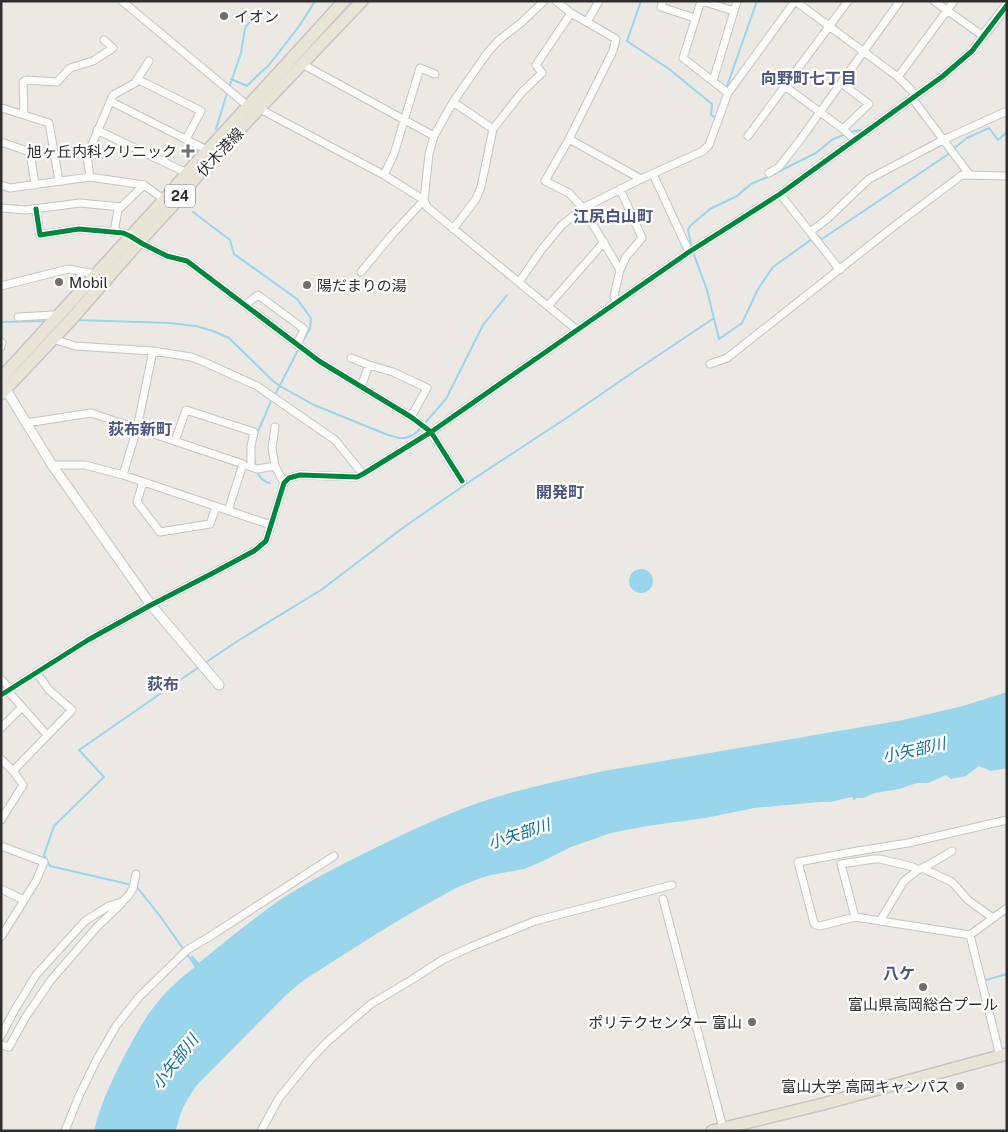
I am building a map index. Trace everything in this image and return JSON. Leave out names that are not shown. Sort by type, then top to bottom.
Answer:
[{"type":"main road","name":"伏木港線","points":[[2,387],[58,315],[96,274],[134,239],[214,156],[344,1]]},
{"type":"main road","name":"伏木港線","points":[[168,203],[187,172],[208,150],[302,64],[362,1]]},
{"type":"main road","name":"伏木港線","points":[[2,387],[52,339],[134,239]]},
{"type":"main road","points":[[718,1129],[823,1104],[1003,1055]]},
{"type":"street","points":[[122,1],[254,108],[384,175],[424,200]]},
{"type":"street","points":[[544,1],[488,52],[453,102],[434,136],[429,154],[424,200],[427,207],[577,330]]},
{"type":"street","points":[[556,1],[571,13],[616,39],[613,51],[569,139],[545,181],[569,193],[583,208],[620,270]]},
{"type":"street","points":[[587,22],[599,1]]},
{"type":"street","points":[[662,1],[661,7],[695,18]]},
{"type":"street","points":[[728,93],[683,58],[702,1],[734,11]]},
{"type":"street","points":[[714,81],[737,1]]},
{"type":"street","points":[[520,282],[562,225],[583,208],[703,151],[709,145],[728,93],[795,1],[898,77],[914,97],[942,140],[969,174]]},
{"type":"street","points":[[748,136],[848,1]]},
{"type":"street","points":[[769,173],[779,167],[900,1]]},
{"type":"street","points":[[934,1],[983,36]]},
{"type":"street","points":[[898,77],[954,1]]},
{"type":"street","points":[[6,692],[88,640],[254,551],[266,541],[284,483],[289,478],[300,475],[357,477],[363,474],[431,432],[689,252],[780,194],[943,76],[972,51],[1007,5]]},
{"type":"street","points":[[453,229],[476,199],[481,187],[493,129],[522,92],[542,73],[536,65],[571,13]]},
{"type":"street","points":[[24,115],[23,82],[26,80],[57,82],[70,68],[93,62],[113,48],[104,40]]},
{"type":"street","points":[[90,177],[87,156],[113,95],[135,83],[149,61]]},
{"type":"street","points":[[302,64],[434,136]]},
{"type":"street","points":[[384,175],[394,154],[420,68],[435,74]]},
{"type":"street","points":[[137,79],[201,111],[186,139]]},
{"type":"street","points":[[841,83],[869,104],[843,129]]},
{"type":"street","points":[[786,87],[855,140]]},
{"type":"street","points":[[110,101],[208,150]]},
{"type":"street","points":[[453,102],[493,129]]},
{"type":"street","points":[[2,108],[49,123],[59,181]]},
{"type":"street","points":[[810,232],[826,220],[869,179],[942,140],[1007,111]]},
{"type":"street","points":[[97,130],[187,172]]},
{"type":"street","points":[[569,139],[641,179]]},
{"type":"street","points":[[1,142],[30,152],[35,185]]},
{"type":"street","points":[[653,174],[689,252]]},
{"type":"street","points":[[710,364],[727,358],[962,175],[1007,176]]},
{"type":"street","points":[[1,185],[10,188],[90,177],[144,185],[168,203]]},
{"type":"street","points":[[114,232],[118,210],[144,185]]},
{"type":"street","points":[[617,302],[614,296],[620,270],[626,257],[642,238],[620,190]]},
{"type":"street","points":[[780,194],[840,270]]},
{"type":"street","points":[[361,272],[424,200]]},
{"type":"street","points":[[1,208],[26,210],[80,203],[121,207]]},
{"type":"street","points":[[36,208],[40,235],[79,229],[114,232],[134,239],[167,256],[186,260],[319,361],[411,417],[431,432],[462,481]]},
{"type":"street","points":[[548,306],[604,242]]},
{"type":"street","points":[[1,286],[68,269],[96,274]]},
{"type":"street","points":[[245,305],[258,295],[304,328],[297,345]]},
{"type":"street","points":[[18,317],[58,315]]},
{"type":"street","points":[[52,339],[75,346],[154,351],[191,357],[257,386],[335,440],[363,474]]},
{"type":"street","points":[[1,342],[1,347]]},
{"type":"street","points":[[123,475],[137,428],[154,351]]},
{"type":"street","points":[[352,358],[393,372],[427,388],[411,417]]},
{"type":"street","points":[[361,388],[370,365]]},
{"type":"street","points":[[2,387],[52,466],[151,605],[219,685]]},
{"type":"street","points":[[175,441],[186,410],[254,432],[251,446],[251,467]]},
{"type":"street","points":[[26,423],[91,413],[257,469],[275,466]]},
{"type":"street","points":[[275,427],[272,448],[275,466],[284,483]]},
{"type":"street","points":[[228,511],[243,464]]},
{"type":"street","points":[[52,466],[85,465],[123,475],[271,525]]},
{"type":"street","points":[[143,482],[137,502],[160,532],[210,524],[216,507]]},
{"type":"street","points":[[13,771],[72,710],[49,690],[36,672]]},
{"type":"street","points":[[1,679],[6,692],[47,735]]},
{"type":"street","points":[[1,728],[22,707]]},
{"type":"street","points":[[1,759],[23,785],[1,820]]},
{"type":"street","points":[[1007,820],[908,843],[798,862],[814,923],[820,926],[855,917],[970,936],[1007,908]]},
{"type":"street","points":[[1,846],[44,862],[36,881],[1,936]]},
{"type":"street","points":[[880,921],[904,881],[920,869],[952,851]]},
{"type":"street","points":[[65,1131],[96,1061],[116,1026],[139,996],[187,950],[218,932],[334,856]]},
{"type":"street","points":[[855,917],[841,864],[880,859],[920,869],[952,882],[968,900],[993,918]]},
{"type":"street","points":[[1,1045],[9,1047],[25,1018],[51,980],[97,927],[130,895],[134,888],[136,874]]},
{"type":"street","points":[[261,1131],[280,1098],[327,1042],[371,1004],[442,960],[535,921],[672,885]]},
{"type":"street","points":[[1,889],[24,900]]},
{"type":"street","points":[[663,899],[718,1129]]},
{"type":"street","points":[[1,1036],[36,975],[85,921],[109,906],[122,902]]},
{"type":"street","points":[[970,936],[1003,1055]]},
{"type":"water","points":[[641,569],[650,572],[653,581],[650,590],[641,593],[632,590],[629,581],[632,572]]},
{"type":"water","name":"小矢部川","points":[[1007,692],[1007,768],[991,771],[979,766],[966,776],[951,779],[946,775],[928,783],[917,783],[899,789],[875,793],[863,798],[856,798],[855,800],[852,797],[830,802],[754,808],[611,833],[571,847],[524,869],[478,879],[456,888],[411,913],[304,980],[286,995],[197,1085],[183,1107],[175,1131],[94,1131],[108,1089],[135,1037],[161,998],[175,983],[196,966],[190,958],[193,956],[199,963],[285,897],[331,870],[398,837],[477,804],[548,783],[604,771],[903,720],[963,706]]},
{"type":"waterway","points":[[231,79],[247,86],[269,65],[300,25],[315,1]]},
{"type":"waterway","points":[[641,1],[627,41],[669,69],[712,104],[711,115],[716,118]]},
{"type":"waterway","points":[[726,89],[757,1]]},
{"type":"waterway","points":[[229,88],[241,53],[245,28],[257,12]]},
{"type":"waterway","points":[[216,129],[227,93]]},
{"type":"waterway","points":[[953,149],[967,138],[989,128],[998,140],[1007,132]]},
{"type":"waterway","points":[[850,132],[860,130]]},
{"type":"waterway","points":[[774,174],[816,153],[833,139],[846,134]]},
{"type":"waterway","points":[[816,236],[822,239],[950,153]]},
{"type":"waterway","points":[[692,248],[688,230],[690,226],[710,209],[737,196],[751,184],[770,176]]},
{"type":"waterway","points":[[193,212],[230,240],[234,254],[297,299],[311,318],[310,329],[302,342]]},
{"type":"waterway","points":[[693,252],[707,290],[719,339],[742,323],[758,289],[773,267],[812,239]]},
{"type":"waterway","points":[[76,320],[170,323],[196,326],[213,331],[229,338],[273,381],[314,405],[388,435],[405,438],[417,432],[446,399],[483,325],[507,295]]},
{"type":"waterway","points":[[205,663],[321,590],[404,527],[714,318]]},
{"type":"waterway","points":[[1,322],[47,321]]},
{"type":"waterway","points":[[275,395],[299,348]]},
{"type":"waterway","points":[[256,438],[272,399]]},
{"type":"waterway","points":[[254,455],[255,466]]},
{"type":"waterway","points":[[256,470],[265,482],[270,483]]},
{"type":"waterway","points":[[132,885],[50,866],[44,855],[54,826],[104,777],[79,750],[199,667]]},
{"type":"waterway","points":[[136,886],[184,950]]},
{"type":"waterway","points":[[187,954],[196,967]]},
{"type":"waterway","points":[[986,980],[1007,974]]},
{"type":"tram line","points":[[1,388],[255,108],[355,1]]},
{"type":"cycle path","points":[[1,695],[88,640],[254,551],[266,541],[284,483],[289,478],[300,475],[357,477],[363,474],[431,432],[689,252],[780,194],[943,76],[972,51],[1007,5]]},
{"type":"cycle path","points":[[36,209],[40,235],[79,229],[123,233],[167,256],[187,261],[319,361],[411,417],[431,432],[462,481]]},
{"type":"place","name":"イオン","points":[[224,16]]},
{"type":"place","name":"旭ヶ丘内科クリニック","points":[[188,151]]},
{"type":"place","name":"Mobil","points":[[59,282]]},
{"type":"place","name":"陽だまりの湯","points":[[307,285]]},
{"type":"place","name":"富山県高岡総合プール","points":[[923,987]]},
{"type":"place","name":"ポリテクセンター 富山","points":[[752,1022]]},
{"type":"place","name":"富山大学 高岡キャンパス","points":[[960,1086]]},
{"type":"district","name":"向野町七丁目","points":[[809,78]]},
{"type":"district","name":"江尻白山町","points":[[613,216]]},
{"type":"district","name":"荻布新町","points":[[140,429]]},
{"type":"district","name":"開発町","points":[[560,492]]},
{"type":"district","name":"荻布","points":[[163,684]]},
{"type":"district","name":"八ケ","points":[[899,973]]}]
